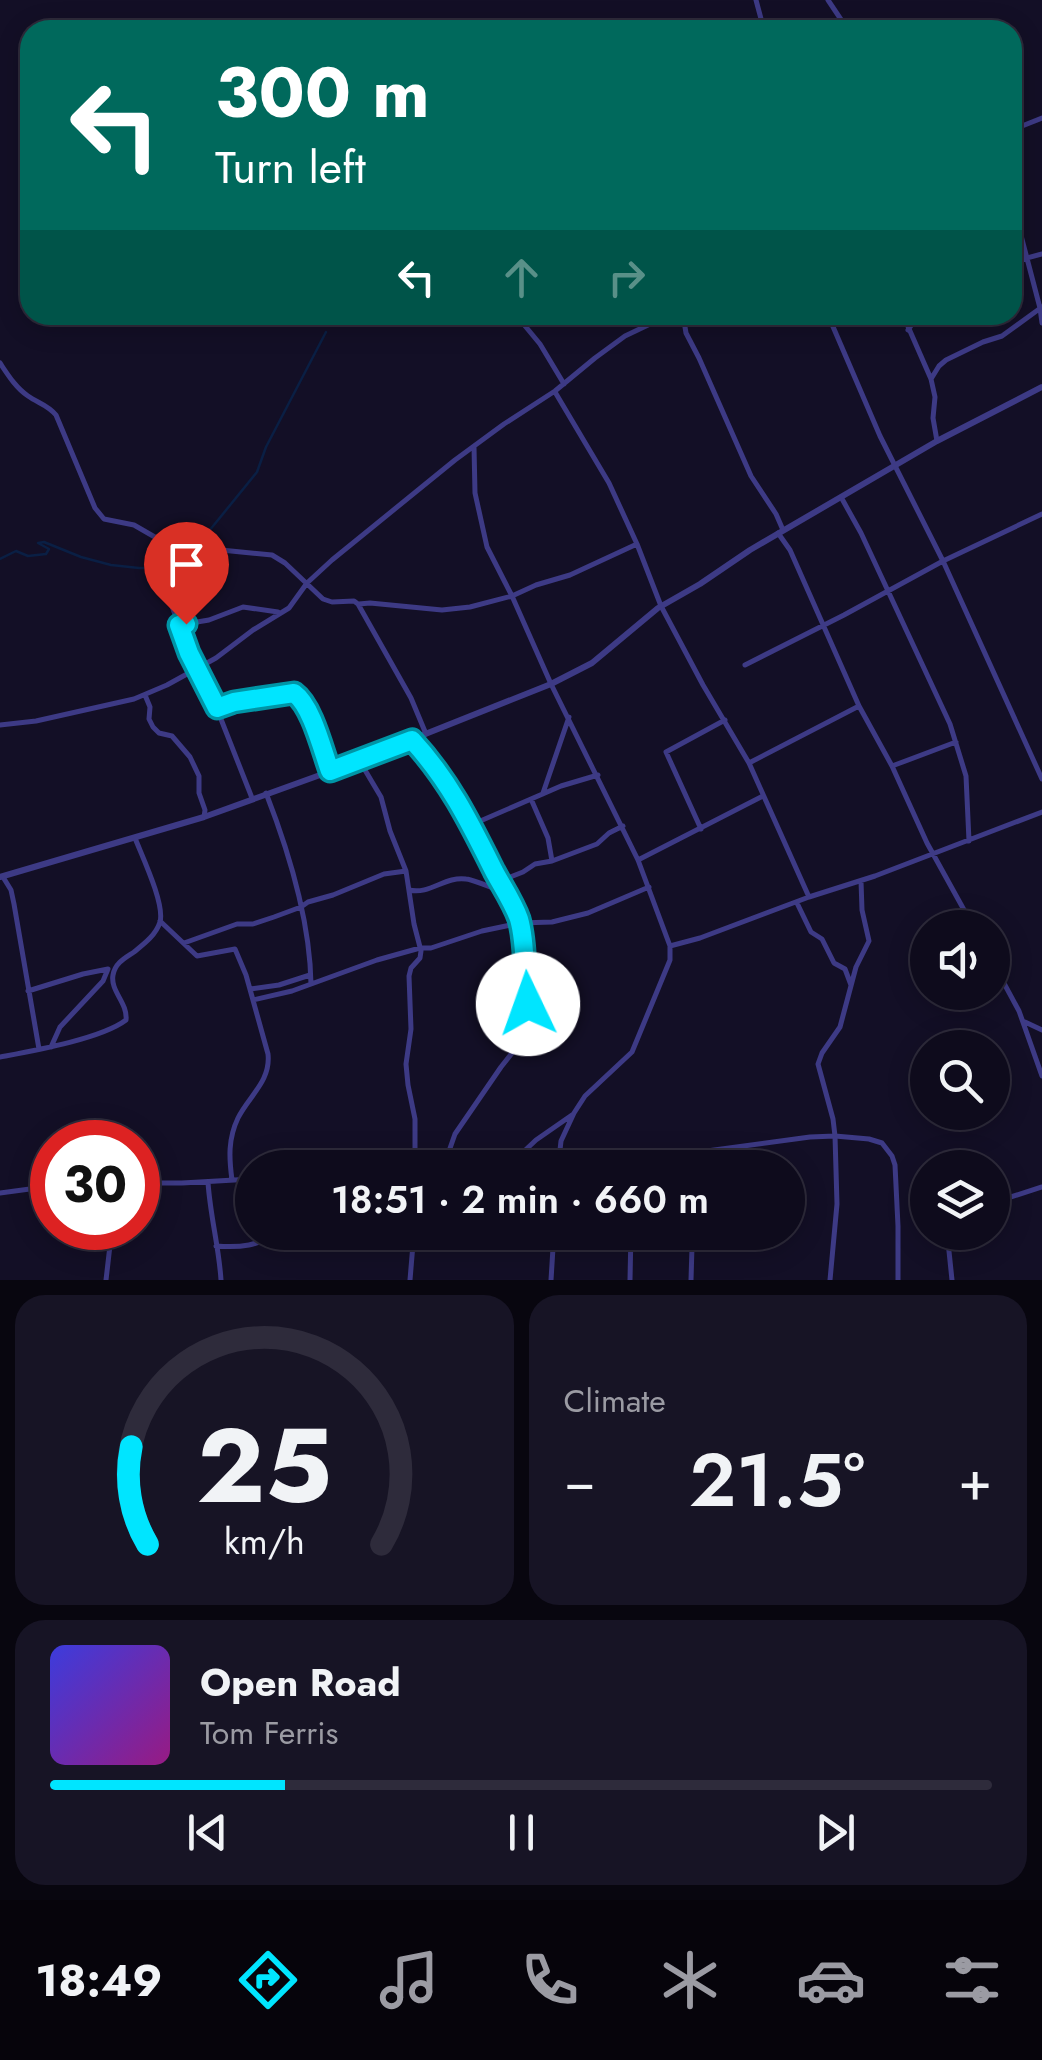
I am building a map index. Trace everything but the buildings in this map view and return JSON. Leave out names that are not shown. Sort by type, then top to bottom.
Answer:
[{"type":"street","points":[[1022,239],[1042,323]]},
{"type":"street","points":[[1022,259],[1042,254]]},
{"type":"street","points":[[524,325],[564,384]]},
{"type":"street","points":[[0,725],[36,721],[145,695],[216,658],[292,604],[307,583],[419,488],[504,424],[556,392],[625,336],[648,325]]},
{"type":"street","points":[[685,325],[751,476],[776,514],[780,532],[859,706],[964,910]]},
{"type":"street","points":[[832,325],[894,466],[1042,779]]},
{"type":"street","points":[[906,325],[936,397],[936,442]]},
{"type":"street","points":[[908,330],[911,325]]},
{"type":"street","points":[[931,379],[946,360],[1002,336],[1017,325]]},
{"type":"street","points":[[0,363],[18,388],[56,415],[95,508],[104,520],[134,526],[179,550],[272,555],[318,596],[327,601],[358,604],[411,698],[426,734]]},
{"type":"street","points":[[40,1049],[14,904],[1,877],[204,817],[551,684],[592,662],[660,606],[780,532],[936,442],[1042,388]]},
{"type":"street","points":[[556,392],[638,544],[660,606],[749,762],[810,897]]},
{"type":"street","points":[[474,446],[475,493],[484,540],[623,826],[670,946],[670,960],[632,1052],[586,1096],[574,1113],[560,1150]]},
{"type":"street","points":[[841,497],[936,692],[956,742],[966,776],[968,841]]},
{"type":"street","points":[[745,665],[942,561],[1042,514]]},
{"type":"street","points":[[358,604],[452,610],[512,596],[638,544]]},
{"type":"street","points":[[166,590],[252,798]]},
{"type":"street","points":[[179,625],[243,608],[281,613]]},
{"type":"street","points":[[217,708],[296,694],[330,771]]},
{"type":"street","points":[[145,695],[152,728],[172,736],[190,757],[199,776],[204,817]]},
{"type":"street","points":[[749,762],[859,706]]},
{"type":"street","points":[[543,793],[569,716]]},
{"type":"street","points":[[701,828],[666,752],[726,720]]},
{"type":"street","points":[[412,740],[456,796],[520,923],[526,960],[529,1012],[519,1028],[516,1048],[455,1134],[449,1150]]},
{"type":"street","points":[[892,766],[956,742]]},
{"type":"street","points":[[359,760],[380,796],[406,871],[420,948],[420,958],[409,976],[406,1064],[415,1120],[415,1150]]},
{"type":"street","points":[[471,825],[576,780],[598,776]]},
{"type":"street","points":[[266,793],[301,906],[312,984]]},
{"type":"street","points":[[638,860],[763,796]]},
{"type":"street","points":[[531,800],[548,838],[552,861]]},
{"type":"street","points":[[670,946],[861,881],[1042,812]]},
{"type":"street","points":[[500,881],[535,864],[601,842],[623,826]]},
{"type":"street","points":[[28,991],[108,969],[150,938],[160,921],[157,897],[135,838]]},
{"type":"street","points":[[184,943],[237,924],[253,924],[384,874],[406,871]]},
{"type":"street","points":[[409,890],[424,891],[465,879],[506,893]]},
{"type":"street","points":[[830,1280],[837,1204],[835,1136],[818,1064],[840,1028],[856,967],[869,937],[862,910],[861,881]]},
{"type":"street","points":[[253,1000],[470,934],[588,913],[649,887]]},
{"type":"street","points":[[797,903],[810,932],[822,940],[852,986]]},
{"type":"street","points":[[160,921],[194,955],[235,949],[253,1000],[268,1067],[237,1120],[229,1148],[232,1180]]},
{"type":"street","points":[[0,1057],[51,1047],[113,1028],[126,1020],[127,1012],[112,980],[119,962]]},
{"type":"street","points":[[51,1047],[60,1027],[104,981],[108,969]]},
{"type":"street","points":[[250,990],[311,974]]},
{"type":"street","points":[[1010,996],[1042,1076]]},
{"type":"street","points":[[1023,1021],[1042,1030]]},
{"type":"street","points":[[525,1150],[574,1113]]},
{"type":"street","points":[[719,1150],[835,1136],[878,1141],[893,1158],[898,1280]]},
{"type":"street","points":[[160,1183],[235,1180]]},
{"type":"street","points":[[208,1182],[221,1280]]},
{"type":"street","points":[[1010,1197],[1042,1187]]},
{"type":"street","points":[[0,1193],[30,1189]]},
{"type":"street","points":[[216,1246],[235,1246]]},
{"type":"street","points":[[106,1280],[109,1250]]},
{"type":"street","points":[[410,1280],[412,1250]]},
{"type":"street","points":[[551,1280],[553,1250]]},
{"type":"street","points":[[630,1280],[631,1250]]},
{"type":"street","points":[[691,1280],[692,1250]]},
{"type":"street","points":[[949,1250],[952,1280]]},
{"type":"waterway","points":[[0,559],[16,551],[28,556],[46,554],[49,549],[38,543],[44,542],[111,565],[154,568],[192,548],[257,472],[326,332]]},
{"type":"route","points":[[186,624],[179,625],[217,708],[294,693],[305,707],[330,771],[412,740],[434,764],[456,796],[520,923],[528,1004]]}]
